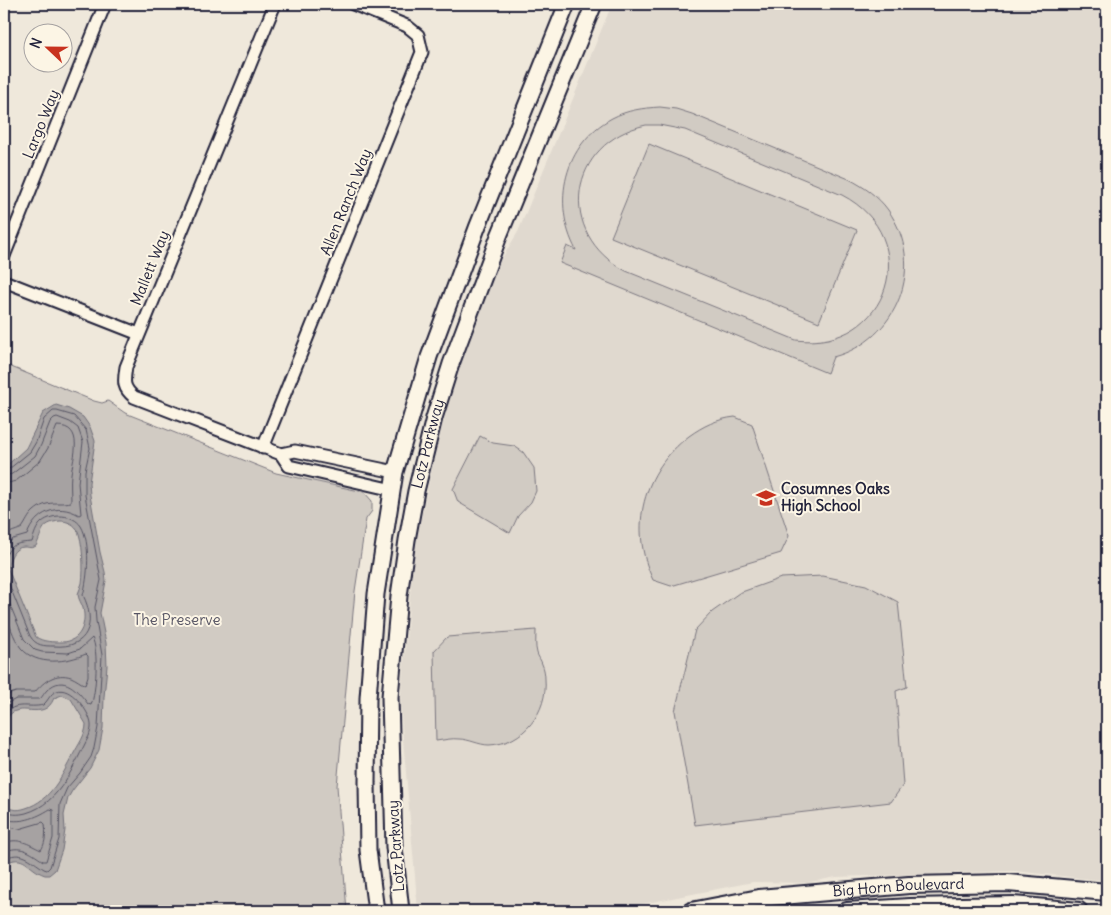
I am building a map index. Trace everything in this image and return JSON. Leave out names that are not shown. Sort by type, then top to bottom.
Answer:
[{"type":"main road","name":"Big Horn Boulevard","points":[[691,911],[759,898],[909,885],[1008,883],[1107,892]]},
{"type":"main road","name":"Big Horn Boulevard","points":[[847,911],[910,907],[1013,905],[1030,909],[1079,911]]},
{"type":"street","name":"Largo Way","points":[[4,256],[105,4]]},
{"type":"street","name":"Mallett Way","points":[[275,4],[139,334],[126,367],[124,381],[127,391],[134,398],[263,448],[281,454],[295,451],[395,472]]},
{"type":"street","name":"Allen Ranch Way","points":[[263,448],[422,52],[418,35],[407,26],[353,4]]},
{"type":"street","name":"Lotz Parkway","points":[[376,911],[368,850],[366,783],[368,698],[376,594],[395,472],[426,366],[439,329],[567,4]]},
{"type":"street","name":"Lotz Parkway","points":[[401,911],[394,847],[390,697],[399,596],[416,491],[450,364],[499,236],[594,4]]},
{"type":"street","points":[[4,281],[139,334]]},
{"type":"street","name":"Mallett Way","points":[[281,454],[289,466],[393,490]]},
{"type":"shaded area","name":"Cosumnes Oaks High School","points":[[612,4],[1107,4],[1107,881],[1015,871],[836,877],[807,883],[753,882],[614,911],[418,911],[400,704],[414,552],[437,443],[461,359],[491,276],[518,232]]},
{"type":"green space","points":[[660,107],[692,114],[849,179],[870,192],[888,210],[900,231],[905,254],[905,276],[899,298],[889,318],[874,335],[856,348],[833,357],[827,373],[560,263],[567,246],[576,250],[568,232],[564,213],[564,194],[567,176],[573,159],[583,143],[596,129],[618,115],[629,111]],"holes":[[[646,125],[659,125],[685,130],[842,195],[868,214],[883,237],[888,263],[885,288],[873,311],[854,328],[828,339],[796,340],[626,271],[603,255],[588,235],[581,213],[580,190],[587,169],[600,150],[620,135]]]},
{"type":"green space","points":[[649,144],[857,230],[819,322],[611,237]]},
{"type":"green space","name":"The Preserve","points":[[4,364],[94,401],[102,403],[108,401],[125,413],[276,473],[364,492],[372,501],[372,511],[366,519],[355,591],[337,786],[347,911],[4,911]]},
{"type":"green space","points":[[735,417],[752,424],[789,536],[781,553],[671,586],[653,580],[645,560],[641,520],[644,501],[651,483],[660,466],[673,450],[689,436],[722,419]]},
{"type":"green space","points":[[480,436],[493,443],[514,446],[523,452],[534,468],[536,491],[531,502],[518,516],[510,533],[458,502],[453,489]]},
{"type":"green space","points":[[823,576],[866,585],[898,602],[907,687],[896,691],[903,785],[891,802],[695,825],[675,711],[695,630],[712,612],[739,593],[781,578]]},
{"type":"green space","points":[[536,630],[536,651],[544,671],[545,691],[538,714],[531,724],[513,739],[502,743],[485,745],[456,739],[436,741],[434,651],[447,637]]},
{"type":"water","points":[[56,405],[69,409],[83,417],[90,427],[95,441],[89,483],[90,495],[106,581],[100,613],[106,643],[107,666],[103,728],[99,750],[90,768],[68,798],[64,815],[65,830],[62,850],[55,870],[49,875],[45,875],[26,863],[17,860],[4,864],[4,805],[9,808],[23,809],[35,804],[49,794],[81,740],[86,724],[71,699],[62,695],[54,698],[50,706],[44,709],[11,713],[6,721],[4,739],[4,468],[26,448],[43,413]],"holes":[[[62,521],[75,527],[81,540],[83,577],[78,594],[83,608],[84,620],[81,631],[73,639],[52,642],[36,637],[8,569],[11,558],[17,549],[36,546],[45,526]]]},
{"type":"place","name":"Cosumnes Oaks High School","points":[[766,498]]}]
